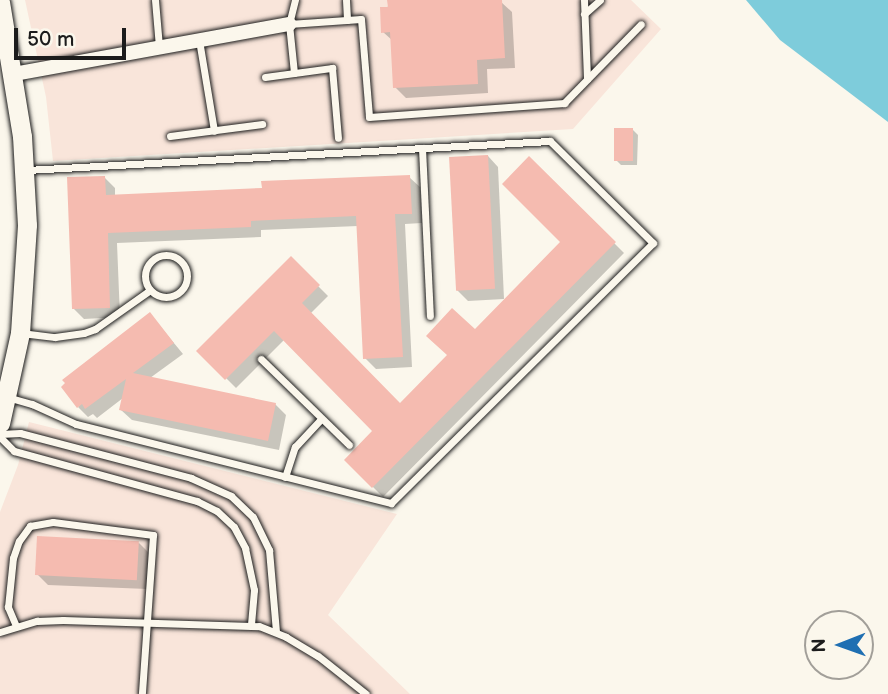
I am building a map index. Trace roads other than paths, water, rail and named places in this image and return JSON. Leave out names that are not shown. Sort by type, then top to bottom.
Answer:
[{"type":"street","points":[[0,2],[7,75],[24,170],[27,225],[20,332],[0,423]]},
{"type":"street","points":[[7,75],[289,24]]},
{"type":"lane","points":[[155,0],[159,47]]},
{"type":"lane","points":[[295,0],[289,24],[295,73]]},
{"type":"lane","points":[[346,0],[347,20]]},
{"type":"lane","points":[[584,0],[587,79]]},
{"type":"lane","points":[[584,14],[600,0]]},
{"type":"lane","points":[[289,24],[361,19],[369,117],[564,103],[641,24]]},
{"type":"lane","points":[[199,40],[214,131]]},
{"type":"lane","points":[[265,77],[332,68],[338,138]]},
{"type":"lane","points":[[170,136],[262,124]]},
{"type":"lane","points":[[6,397],[32,404],[76,424],[391,503],[653,243],[550,141],[24,170]]},
{"type":"lane","points":[[422,148],[430,316]]},
{"type":"lane","points":[[169,255],[182,262],[187,281],[180,292],[168,297],[150,289],[146,269],[155,258],[169,255]]},
{"type":"lane","points":[[20,332],[55,337],[84,333],[95,329],[150,289]]},
{"type":"lane","points":[[261,359],[349,445]]},
{"type":"lane","points":[[285,477],[295,447],[321,419]]},
{"type":"lane","points":[[0,436],[20,433],[178,474],[205,482],[231,496],[253,517],[269,550],[276,632]]},
{"type":"lane","points":[[0,436],[14,451],[197,501],[217,511],[234,527],[245,548],[254,590],[251,626]]},
{"type":"lane","points":[[16,626],[8,607],[16,550],[26,530],[47,521],[153,535],[142,694]]},
{"type":"lane","points":[[0,632],[16,626],[63,620],[251,626],[276,632],[318,656],[366,694]]},
{"type":"water","points":[[746,0],[888,0],[888,122],[780,40]]}]
